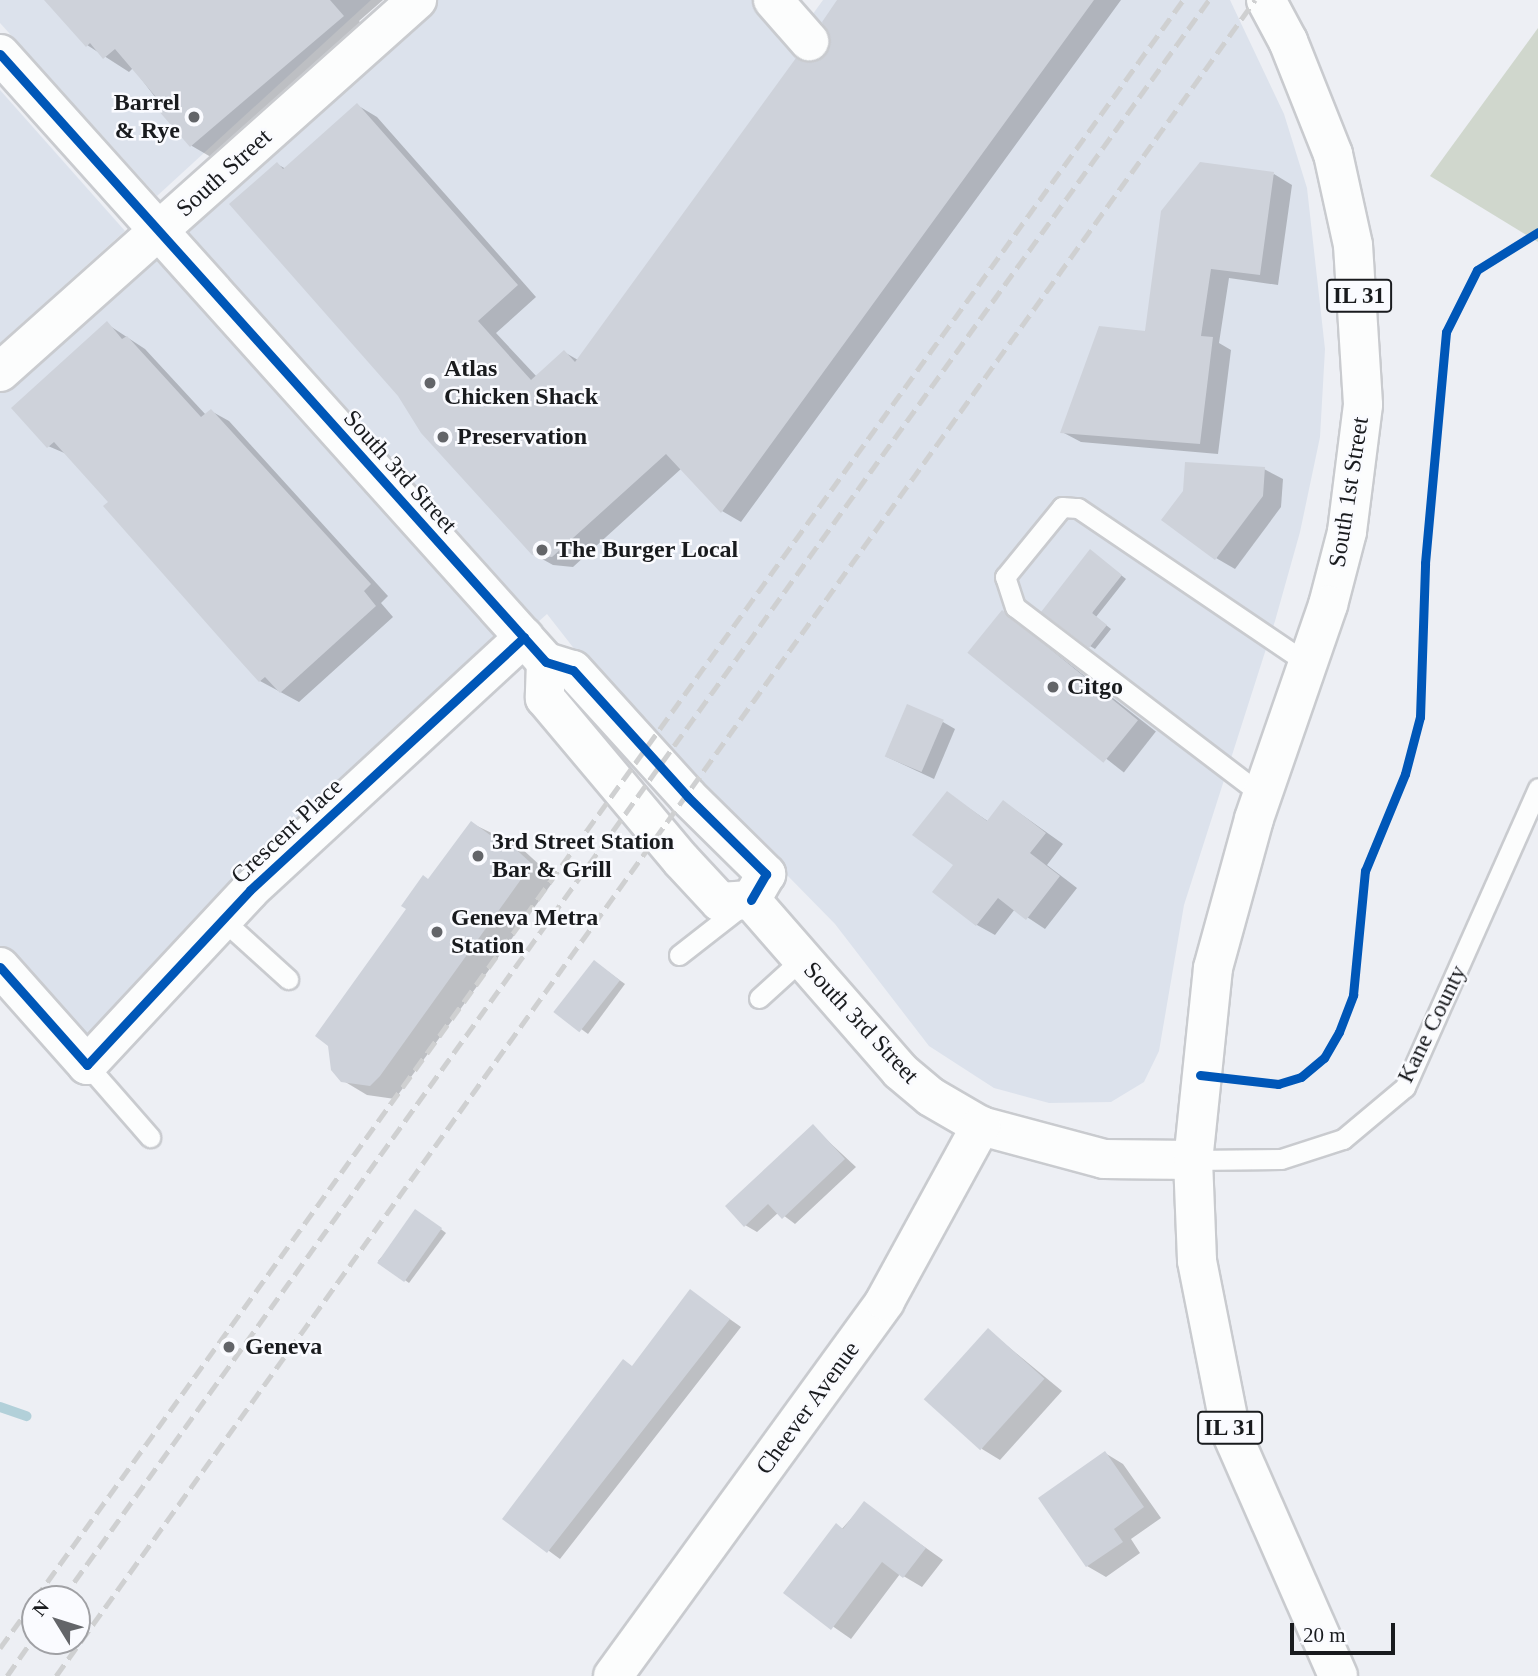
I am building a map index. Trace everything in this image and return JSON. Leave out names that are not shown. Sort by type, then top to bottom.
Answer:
[{"type":"street","name":"South Street","points":[[0,372],[416,0]]},
{"type":"street","points":[[773,0],[809,41]]},
{"type":"street","name":"South 1st Street","points":[[1258,807],[1308,664],[1347,532],[1358,467],[1363,405],[1362,337],[1353,245],[1334,154],[1289,41],[1266,0]]},
{"type":"street","name":"South 3rd Street","points":[[0,54],[157,233],[535,650],[573,670],[688,797],[766,874],[751,900],[900,1071],[931,1097],[981,1126],[1104,1159],[1193,1160]]},
{"type":"street","points":[[535,650],[545,698],[681,860],[720,902],[751,900]]},
{"type":"street","name":"Crescent Place","points":[[88,1065],[223,920],[535,650]]},
{"type":"street","name":"IL 31","points":[[1258,807],[1213,968],[1193,1160],[1197,1261],[1231,1432],[1338,1676]]},
{"type":"street","points":[[0,967],[88,1065]]},
{"type":"street","name":"Cheever Avenue","points":[[613,1676],[885,1301],[981,1126]]},
{"type":"lane","points":[[1258,807],[1015,607],[1005,577],[1062,507],[1078,508],[1308,664]]},
{"type":"lane","name":"Kane County","points":[[1193,1160],[1281,1159],[1343,1139],[1405,1087],[1538,788]]},
{"type":"lane","points":[[679,955],[751,900]]},
{"type":"lane","points":[[223,920],[288,979]]},
{"type":"lane","points":[[760,998],[803,959]]},
{"type":"lane","points":[[88,1065],[150,1137]]},
{"type":"shaded area","points":[[0,0],[371,0],[157,196],[0,23]]},
{"type":"shaded area","points":[[427,0],[764,0],[797,36],[823,0],[1230,0],[1284,114],[1307,188],[1325,349],[1320,437],[1300,532],[1275,621],[1184,905],[1159,1051],[1144,1082],[1111,1102],[1049,1103],[994,1088],[929,1046],[835,924],[690,776],[646,718],[608,692],[547,614],[220,905],[85,1051],[0,954],[0,385]]},
{"type":"shaded area","points":[[1538,28],[1538,242],[1430,176]]},
{"type":"shaded area","points":[[0,90],[125,231],[0,343]]},
{"type":"building","points":[[44,0],[330,0],[344,16],[190,147],[151,102],[156,97],[115,49],[103,59],[90,43],[86,47]]},
{"type":"building","points":[[837,0],[1094,0],[721,513],[666,454],[552,557],[532,555],[421,433],[398,396],[229,204],[277,162],[283,169],[357,103],[518,285],[478,321],[531,380],[564,350],[575,362],[796,58],[813,62],[824,57],[830,37],[822,22]]},
{"type":"building","points":[[1200,162],[1274,172],[1260,275],[1211,269],[1201,336],[1213,337],[1200,444],[1060,433],[1099,326],[1145,331],[1161,211]]},
{"type":"building","points":[[107,321],[122,339],[127,336],[201,417],[211,409],[371,584],[364,591],[376,606],[280,693],[265,677],[259,682],[103,506],[108,502],[54,442],[47,448],[11,408]]},
{"type":"building","points":[[1185,462],[1265,467],[1263,496],[1215,560],[1161,520],[1183,491]]},
{"type":"building","points":[[1090,549],[1122,575],[1092,613],[1107,625],[1089,648],[1041,612]]},
{"type":"building","name":"Citgo","points":[[1002,610],[1138,720],[1103,763],[967,653]]},
{"type":"building","points":[[907,704],[944,720],[922,772],[885,756]]},
{"type":"building","points":[[947,791],[987,821],[1003,800],[1046,833],[1030,853],[1060,876],[1026,920],[998,898],[976,926],[932,892],[953,865],[912,835]]},
{"type":"building","name":"Geneva Metra Station","points":[[471,821],[490,835],[496,831],[532,864],[380,1076],[370,1086],[341,1082],[331,1070],[328,1046],[315,1036],[406,909],[401,906],[423,875],[428,879]]},
{"type":"building","points":[[594,960],[620,980],[579,1032],[553,1012]]},
{"type":"building","points":[[813,1124],[845,1159],[782,1219],[768,1204],[744,1227],[725,1206]]},
{"type":"building","points":[[415,1209],[442,1228],[404,1282],[377,1263]]},
{"type":"building","points":[[690,1289],[730,1319],[547,1553],[502,1519],[623,1359],[632,1366]]},
{"type":"building","points":[[988,1328],[1044,1379],[980,1450],[924,1399]]},
{"type":"building","points":[[1105,1451],[1144,1507],[1114,1529],[1123,1542],[1086,1567],[1038,1498]]},
{"type":"building","points":[[864,1501],[926,1548],[903,1578],[882,1562],[831,1630],[783,1593],[836,1523],[843,1529]]},
{"type":"waterway","points":[[0,1407],[26,1416]]},
{"type":"railway","points":[[45,1585],[1183,0]]},
{"type":"railway","points":[[72,1585],[1209,0]]},
{"type":"railway","points":[[56,1676],[1255,0]]},
{"type":"railway","points":[[0,1648],[21,1619]]},
{"type":"railway","points":[[7,1676],[22,1655]]},
{"type":"cycle path","points":[[0,54],[546,662],[573,670],[688,797],[766,874],[751,900]]},
{"type":"cycle path","points":[[1200,1075],[1278,1084],[1301,1077],[1324,1058],[1339,1032],[1353,995],[1365,871],[1405,774],[1420,717],[1425,563],[1446,332],[1477,270],[1538,232]]},
{"type":"cycle path","points":[[0,967],[87,1065],[250,890],[524,637]]},
{"type":"place","name":"Barrel & Rye","points":[[194,117]]},
{"type":"place","name":"Atlas Chicken Shack","points":[[430,383]]},
{"type":"place","name":"Preservation","points":[[443,437]]},
{"type":"place","name":"The Burger Local","points":[[542,550]]},
{"type":"place","name":"Citgo","points":[[1053,687]]},
{"type":"place","name":"3rd Street Station Bar & Grill","points":[[478,856]]},
{"type":"place","name":"Geneva Metra Station","points":[[437,932]]},
{"type":"place","name":"Geneva","points":[[229,1347]]}]
